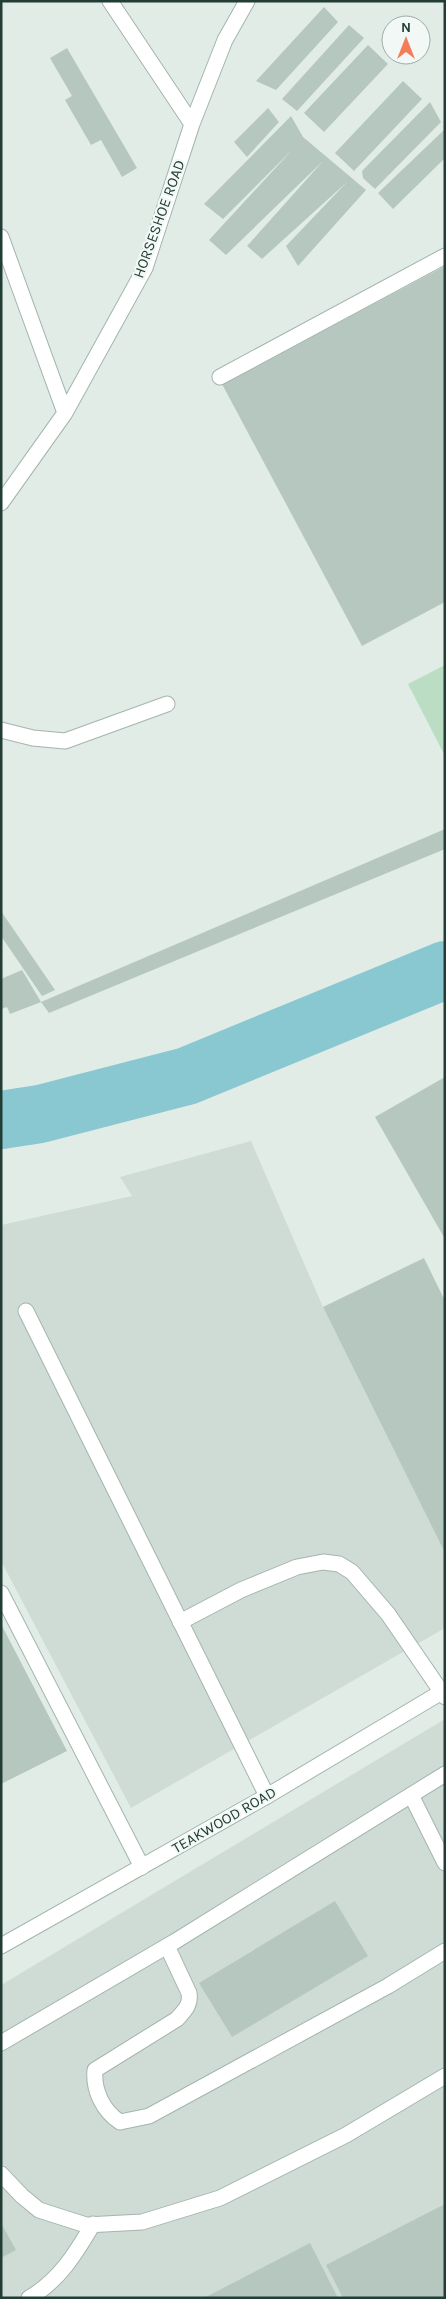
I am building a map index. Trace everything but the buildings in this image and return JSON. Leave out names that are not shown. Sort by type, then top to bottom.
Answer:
[{"type":"street","points":[[110,1],[192,124]]},
{"type":"street","name":"HORSESHOE ROAD","points":[[1,503],[65,413],[145,268],[192,124],[224,40],[246,1]]},
{"type":"street","points":[[1,237],[65,413]]},
{"type":"street","points":[[220,377],[445,256]]},
{"type":"street","points":[[1,730],[33,738],[65,741],[167,704]]},
{"type":"street","points":[[26,1311],[267,1796]]},
{"type":"street","points":[[180,1622],[241,1590],[297,1567],[323,1562],[339,1564],[352,1572],[388,1614],[444,1693]]},
{"type":"street","points":[[1,1593],[142,1867]]},
{"type":"street","name":"TEAKWOOD ROAD","points":[[1,1946],[267,1796],[444,1693]]},
{"type":"street","points":[[1,2043],[167,1946],[445,1774]]},
{"type":"street","points":[[411,1795],[445,1863]]},
{"type":"street","points":[[167,1946],[190,1993],[187,2009],[177,2019],[95,2070],[94,2080],[98,2094],[105,2107],[120,2122],[149,2116],[388,1986],[445,1951]]},
{"type":"street","points":[[1,2174],[22,2196],[39,2210],[86,2225],[142,2222],[220,2198],[346,2135],[445,2076]]},
{"type":"street","points":[[29,2298],[45,2289],[69,2262],[93,2224]]},
{"type":"shaded area","points":[[251,1141],[323,1307],[445,1553],[445,1628],[131,1808],[1,1561],[1,1225],[132,1196],[120,1177]]},
{"type":"shaded area","points":[[445,1719],[445,2298],[1,2298],[1,1985]]},
{"type":"green space","points":[[445,665],[445,756],[408,684]]},
{"type":"waterway","points":[[1,1120],[40,1114],[187,1076],[445,970]]}]
